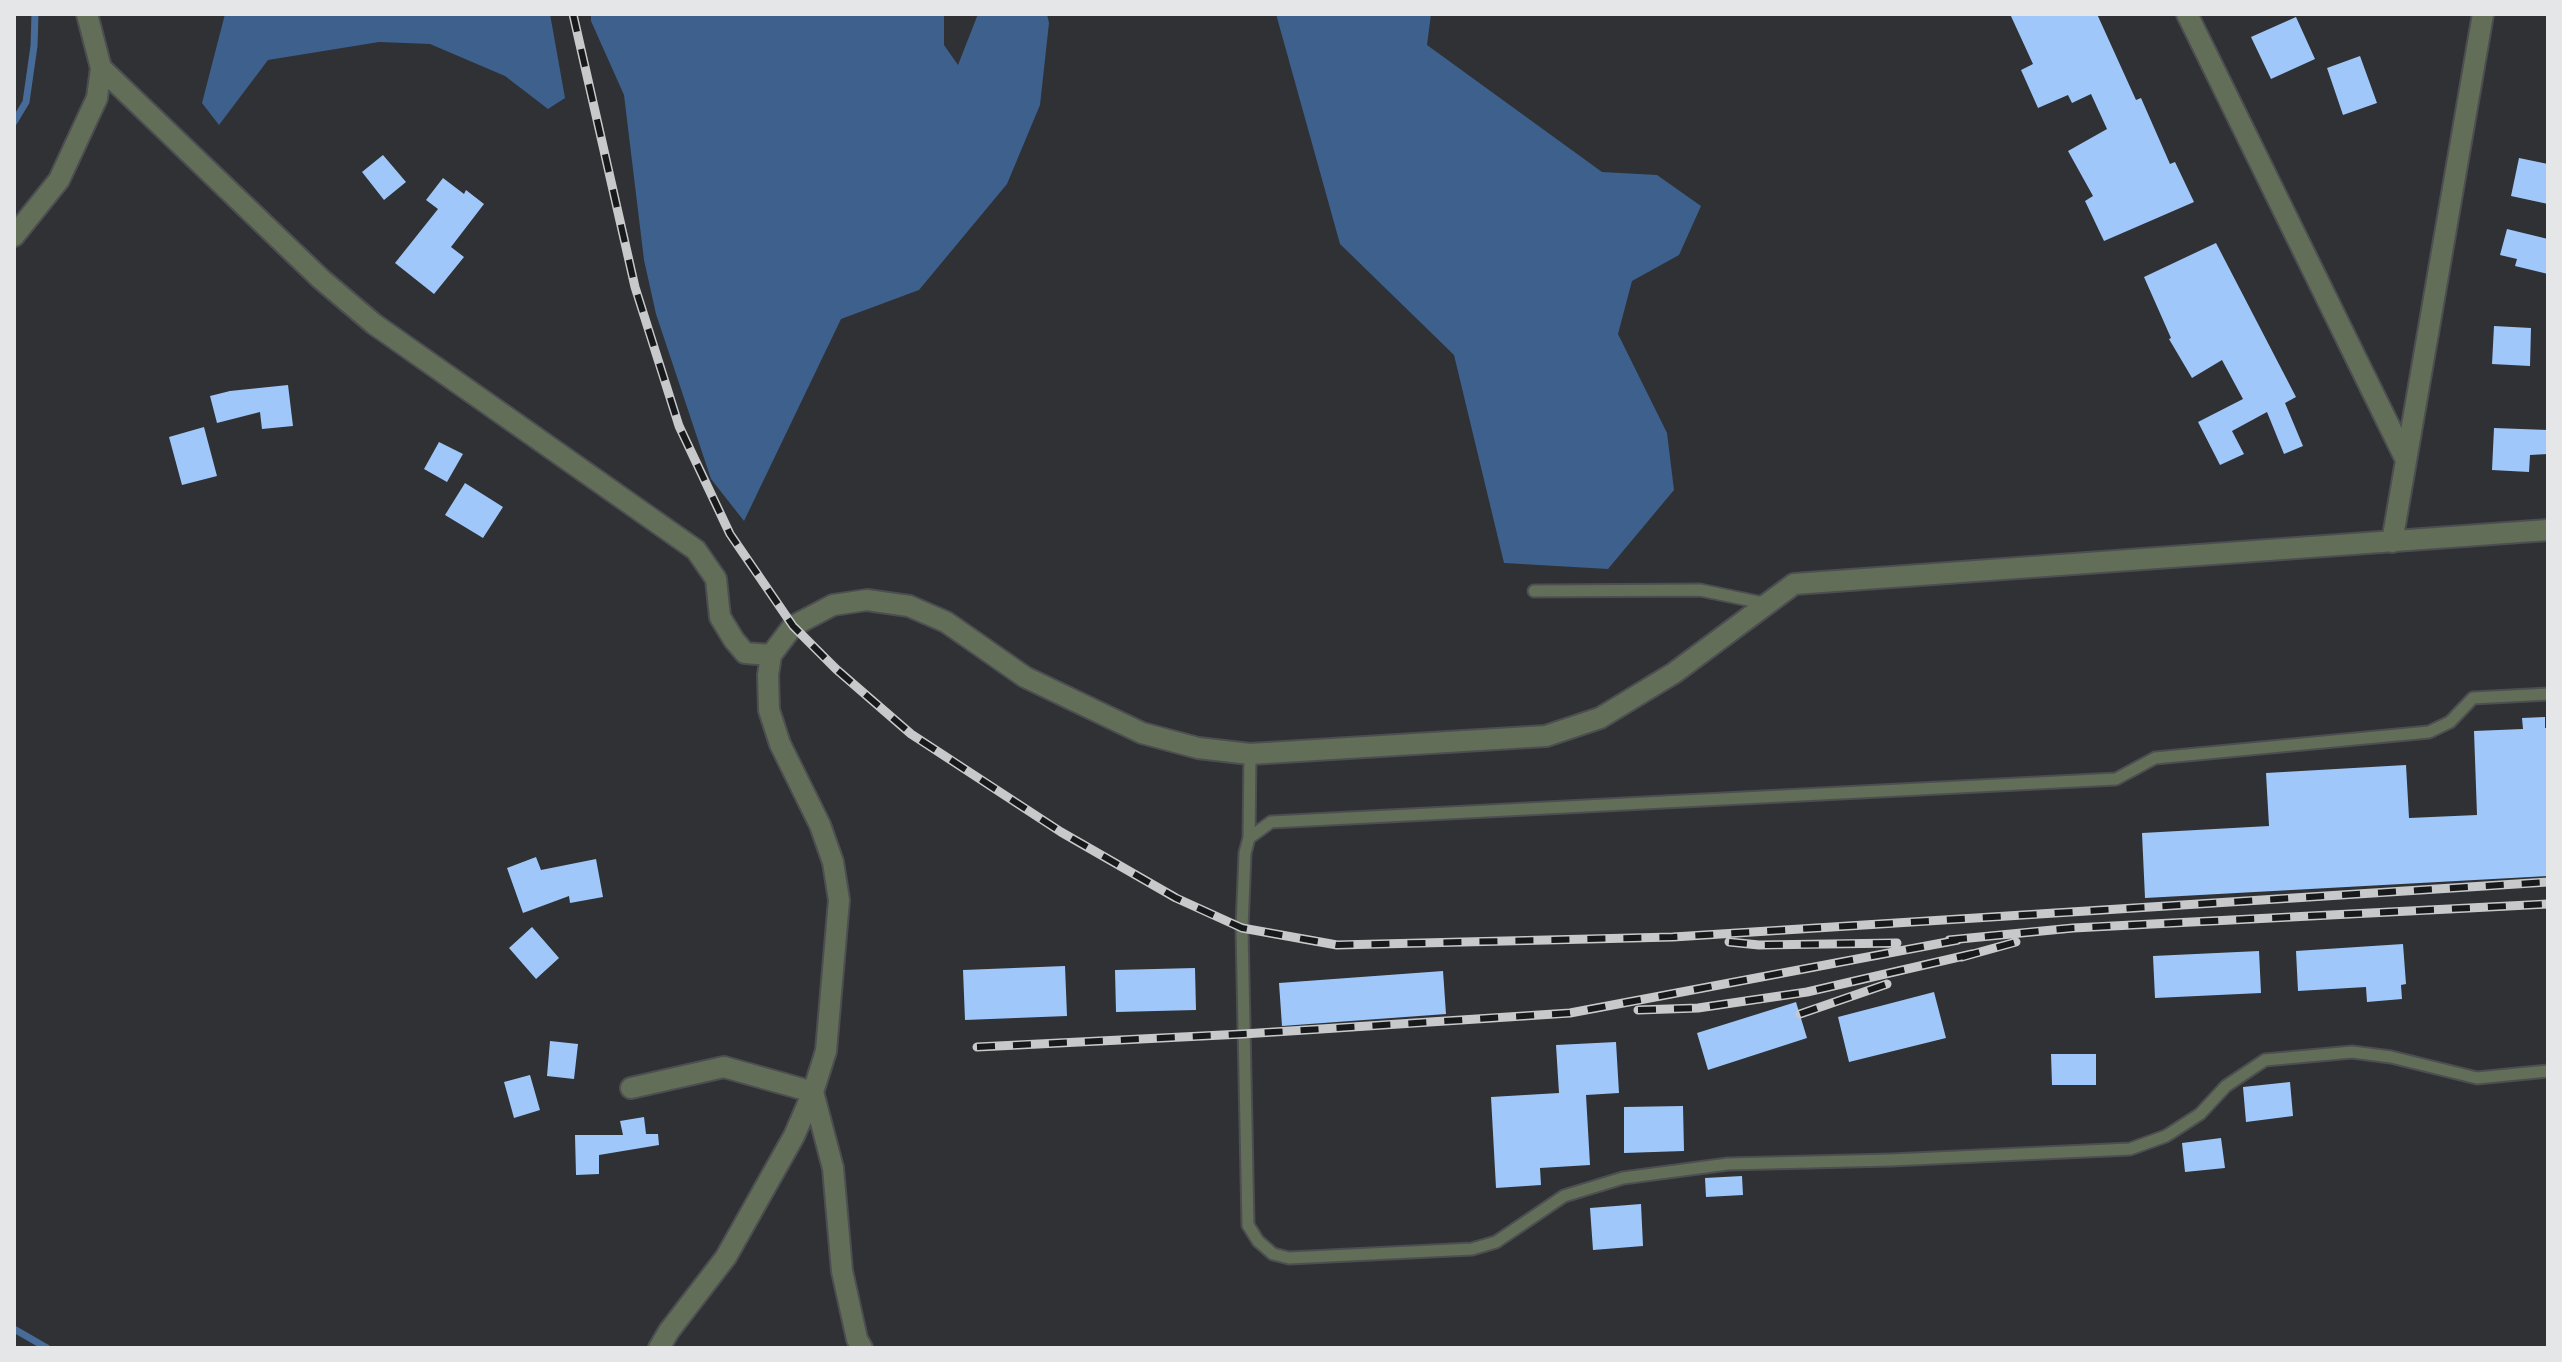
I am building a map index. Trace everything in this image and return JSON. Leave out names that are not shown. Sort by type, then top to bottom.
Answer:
[{"type":"street","points":[[14,236],[59,180],[97,98],[101,68],[87,14]]},
{"type":"street","points":[[2187,14],[2406,460]]},
{"type":"street","points":[[2392,542],[2483,14]]},
{"type":"street","points":[[101,68],[321,279],[374,324],[696,550],[716,579],[720,617],[734,640],[745,653],[771,655]]},
{"type":"street","points":[[659,1348],[726,1257],[794,1136],[826,1051],[839,900],[833,862],[820,825],[785,756],[769,710],[771,655],[793,626],[833,605],[867,600],[909,606],[946,622],[1025,677],[1142,733],[1198,748],[1250,754],[1546,736],[1600,718],[1674,673],[1794,584],[2548,530]]},
{"type":"street","points":[[631,1088],[724,1067],[813,1092]]},
{"type":"street","points":[[813,1092],[833,1168],[842,1271],[857,1339],[862,1348]]},
{"type":"lane","points":[[1534,591],[1700,590],[1768,604]]},
{"type":"lane","points":[[1249,838],[1271,822],[1287,820],[2116,779],[2155,758],[2429,732],[2450,722],[2473,698],[2548,694]]},
{"type":"lane","points":[[1250,754],[1249,838],[1245,853],[1242,928],[1248,1225],[1258,1241],[1273,1254],[1289,1258],[1472,1249],[1496,1242],[1564,1196],[1623,1178],[1728,1164],[2130,1149],[2166,1136],[2200,1114],[2226,1086],[2265,1060],[2352,1052],[2391,1057],[2477,1078],[2548,1071]]},
{"type":"shaded area","points":[[225,14],[550,14],[565,98],[548,109],[505,76],[430,44],[379,42],[268,60],[219,125],[202,103]]},
{"type":"shaded area","points":[[591,14],[944,14],[944,45],[958,65],[978,14],[1047,14],[1049,23],[1040,105],[1007,184],[919,290],[841,319],[744,521],[711,479],[656,314],[644,260],[624,95],[591,21]]},
{"type":"shaded area","points":[[1276,14],[1431,14],[1427,45],[1602,172],[1657,175],[1701,206],[1679,255],[1632,281],[1618,334],[1667,433],[1674,490],[1608,569],[1504,563],[1454,355],[1340,244]]},
{"type":"building","points":[[2010,14],[2097,14],[2136,100],[2141,98],[2170,164],[2175,162],[2194,202],[2104,241],[2085,201],[2093,196],[2068,151],[2107,129],[2091,94],[2072,103],[2068,95],[2038,108],[2021,70],[2033,64]]},
{"type":"building","points":[[2296,17],[2315,59],[2271,79],[2251,37]]},
{"type":"building","points":[[2360,56],[2377,103],[2343,115],[2327,68]]},
{"type":"building","points":[[383,155],[406,182],[384,200],[362,172]]},
{"type":"building","points":[[2519,158],[2548,164],[2548,204],[2511,196]]},
{"type":"building","points":[[443,178],[484,204],[451,247],[464,257],[434,294],[395,263],[438,209],[426,200]]},
{"type":"building","points":[[2507,229],[2548,239],[2548,274],[2515,266],[2517,259],[2500,255]]},
{"type":"building","points":[[2216,243],[2296,397],[2285,403],[2303,446],[2284,454],[2267,412],[2232,431],[2244,454],[2220,465],[2198,422],[2243,399],[2222,360],[2192,378],[2169,339],[2144,277]]},
{"type":"building","points":[[2494,326],[2531,328],[2530,366],[2492,364]]},
{"type":"building","points":[[288,385],[293,426],[262,429],[260,412],[217,423],[210,396]]},
{"type":"building","points":[[204,427],[217,476],[182,485],[169,437]]},
{"type":"building","points":[[2494,428],[2548,430],[2548,454],[2530,455],[2529,472],[2492,470]]},
{"type":"building","points":[[439,442],[463,454],[447,482],[424,469]]},
{"type":"building","points":[[465,483],[503,507],[483,538],[445,515]]},
{"type":"building","points":[[2545,717],[2545,728],[2548,728],[2548,876],[2145,898],[2142,833],[2269,826],[2266,773],[2406,765],[2409,818],[2477,815],[2474,731],[2523,729],[2522,718]]},
{"type":"building","points":[[536,857],[541,870],[596,859],[603,897],[570,903],[569,896],[523,913],[507,868]]},
{"type":"building","points":[[532,927],[559,958],[536,979],[509,948]]},
{"type":"building","points":[[2403,944],[2406,984],[2401,985],[2402,999],[2367,1002],[2366,987],[2298,991],[2296,951]]},
{"type":"building","points":[[2259,951],[2261,993],[2155,998],[2153,956]]},
{"type":"building","points":[[1065,966],[1067,1016],[965,1020],[963,970]]},
{"type":"building","points":[[1195,968],[1196,1010],[1116,1012],[1115,970]]},
{"type":"building","points":[[1443,971],[1446,1014],[1282,1026],[1279,983]]},
{"type":"building","points":[[1934,992],[1946,1038],[1849,1062],[1838,1017]]},
{"type":"building","points":[[1796,1002],[1807,1038],[1708,1070],[1697,1033]]},
{"type":"building","points":[[550,1041],[578,1044],[574,1079],[547,1076]]},
{"type":"building","points":[[1616,1042],[1619,1093],[1586,1095],[1590,1165],[1540,1168],[1541,1185],[1496,1188],[1491,1097],[1559,1093],[1556,1045]]},
{"type":"building","points":[[2051,1054],[2096,1054],[2096,1085],[2052,1085]]},
{"type":"building","points":[[530,1075],[540,1110],[514,1118],[504,1082]]},
{"type":"building","points":[[2290,1082],[2293,1116],[2246,1122],[2243,1087]]},
{"type":"building","points":[[1683,1106],[1684,1151],[1624,1153],[1624,1107]]},
{"type":"building","points":[[644,1117],[646,1134],[658,1134],[659,1145],[599,1155],[599,1174],[576,1175],[575,1135],[623,1135],[620,1121]]},
{"type":"building","points":[[2221,1138],[2225,1168],[2185,1172],[2182,1143]]},
{"type":"building","points":[[1742,1176],[1743,1195],[1706,1197],[1705,1178]]},
{"type":"building","points":[[1641,1204],[1643,1246],[1593,1250],[1590,1208]]},
{"type":"waterway","points":[[14,122],[26,102],[35,14]]},
{"type":"waterway","points":[[14,1329],[47,1348]]},
{"type":"railway","points":[[573,14],[635,287],[679,426],[730,534],[793,626],[836,669],[911,734],[1061,832],[1176,898],[1242,928],[1337,945],[1673,937],[2548,882]]},
{"type":"railway","points":[[1949,940],[2073,928],[2548,904]]},
{"type":"railway","points":[[977,1047],[1570,1013],[1958,940]]},
{"type":"railway","points":[[1729,942],[1759,945],[1897,943]]},
{"type":"railway","points":[[1962,957],[2016,942]]},
{"type":"railway","points":[[1638,1010],[1698,1008],[1807,992],[1972,954]]},
{"type":"railway","points":[[1800,1014],[1887,984]]}]
